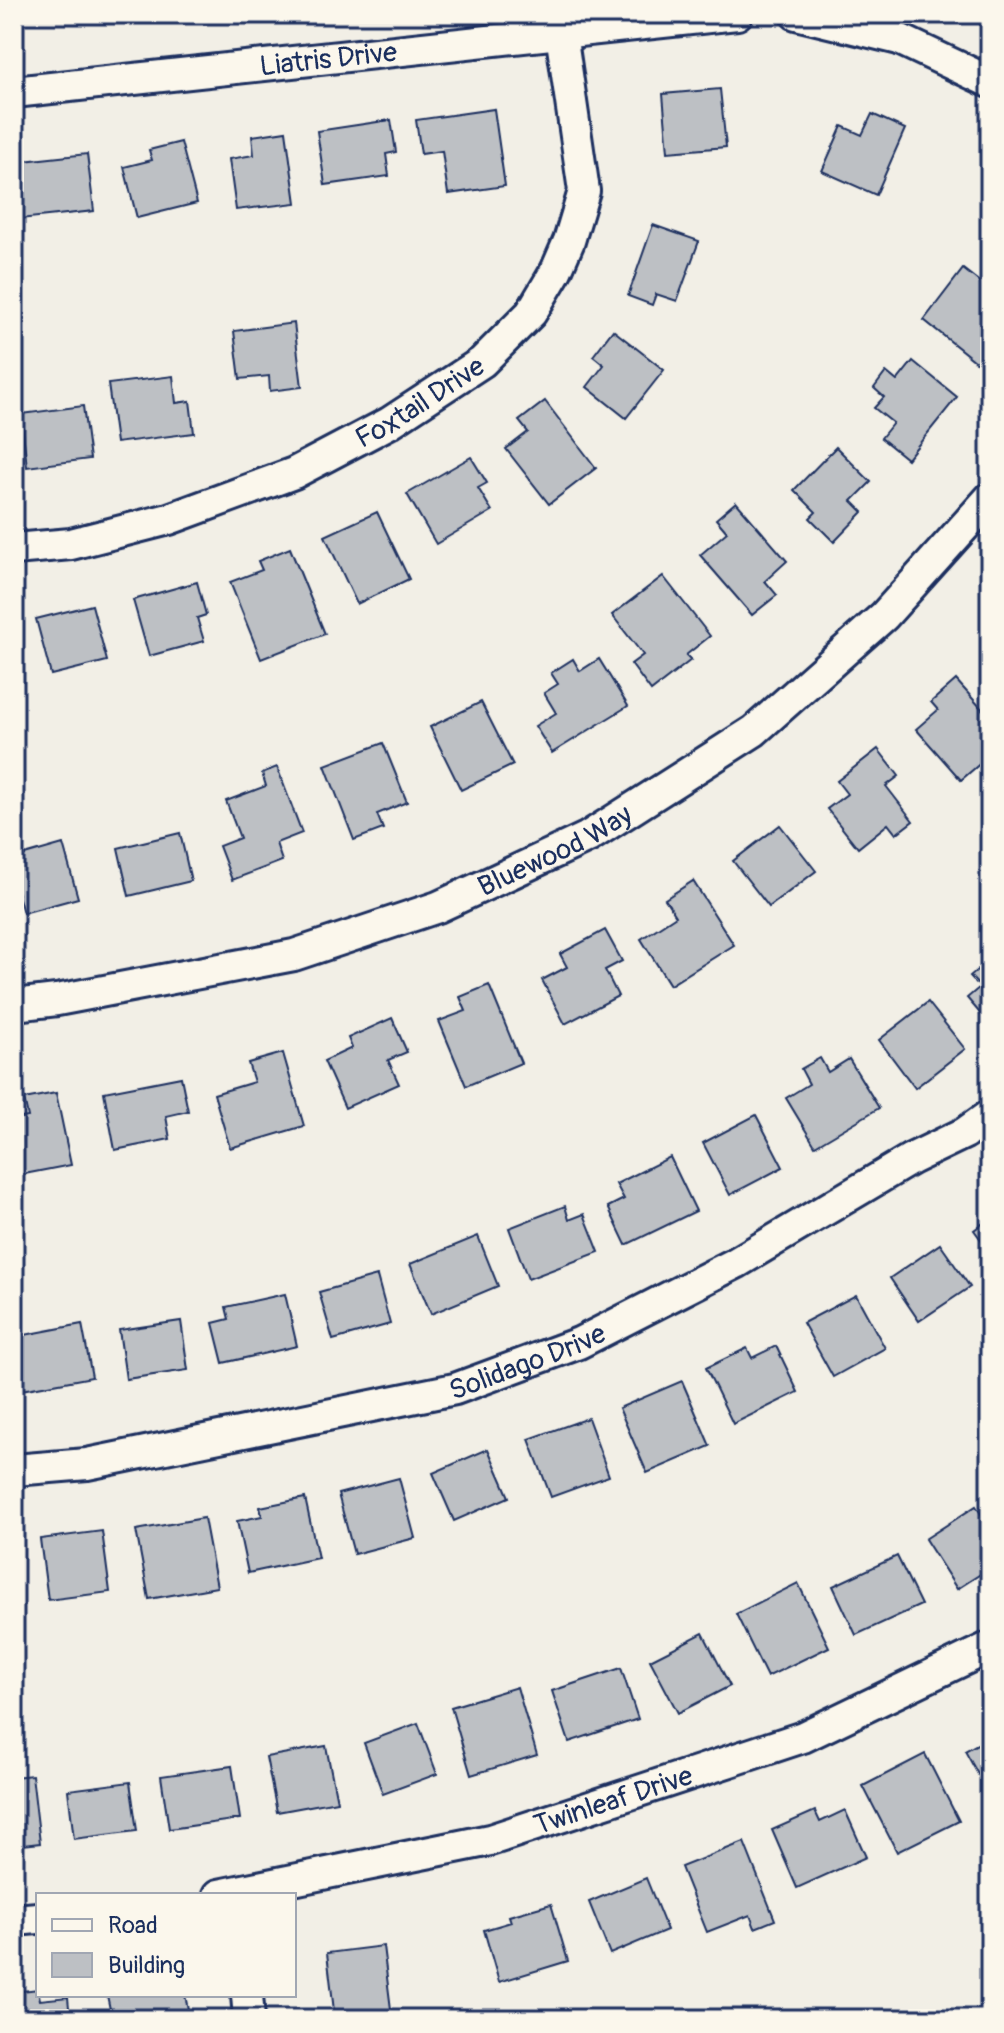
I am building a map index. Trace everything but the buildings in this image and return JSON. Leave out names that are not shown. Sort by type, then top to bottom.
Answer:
[{"type":"street","name":"Liatris Drive","points":[[14,92],[737,14]]},
{"type":"street","points":[[796,14],[899,39],[990,82]]},
{"type":"street","name":"Foxtail Drive","points":[[14,549],[71,544],[169,519],[294,473],[389,423],[482,362],[531,313],[550,282],[569,241],[584,191],[561,33]]},
{"type":"street","name":"Bluewood Way","points":[[14,1005],[57,1000],[294,955],[438,907],[588,837],[754,731],[884,616],[990,498]]},
{"type":"street","name":"Solidago Drive","points":[[14,1470],[87,1464],[455,1389],[579,1343],[736,1263],[911,1159],[965,1133],[990,1115]]},
{"type":"street","name":"Twinleaf Drive","points":[[237,1893],[490,1840],[803,1737],[990,1647]]},
{"type":"street","points":[[14,1920],[36,1918]]},
{"type":"street","points":[[247,1997],[249,2019]]}]
